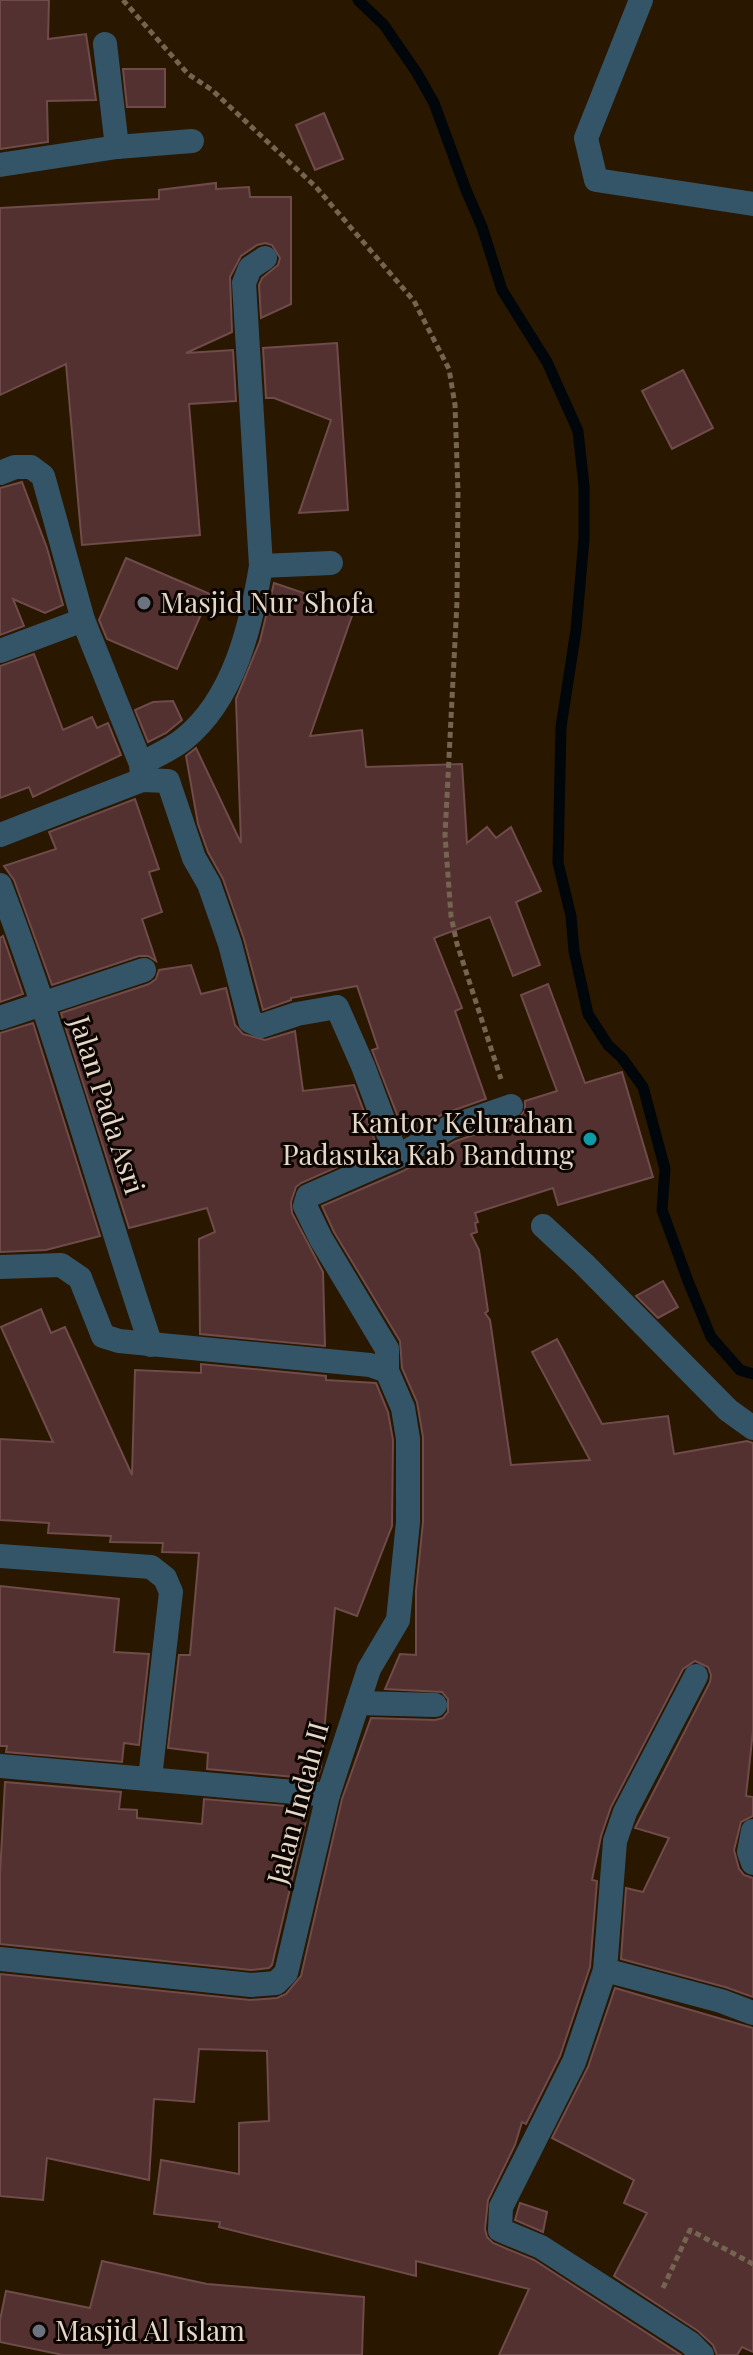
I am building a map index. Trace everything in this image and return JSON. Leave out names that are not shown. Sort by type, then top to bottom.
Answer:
[{"type":"street","points":[[641,0],[586,138],[596,180],[753,204]]},
{"type":"street","points":[[105,44],[117,147]]},
{"type":"street","points":[[0,165],[117,147],[192,141]]},
{"type":"street","points":[[0,835],[141,772],[184,740],[214,708],[246,632],[261,566],[244,283],[250,268],[265,258]]},
{"type":"street","points":[[0,473],[15,467],[31,467],[43,476],[83,620],[141,772]]},
{"type":"street","points":[[261,566],[331,563]]},
{"type":"street","points":[[0,651],[83,620]]},
{"type":"street","points":[[141,772],[168,781],[194,858],[209,884],[230,944],[250,1021],[261,1026],[297,1014],[337,1007],[397,1157]]},
{"type":"street","name":"Jalan Pada Asri","points":[[0,885],[43,1003],[108,1206],[122,1263],[151,1345]]},
{"type":"street","points":[[0,1018],[144,970]]},
{"type":"street","name":"Jalan Indah II","points":[[0,1959],[251,1985],[276,1983],[286,1973],[328,1795],[369,1669],[398,1620],[407,1536],[408,1439],[403,1408],[387,1371],[387,1349],[321,1239],[305,1206],[308,1196],[397,1157],[450,1127],[511,1106]]},
{"type":"street","points":[[543,1226],[728,1410],[753,1428]]},
{"type":"street","points":[[80,1278],[122,1263]]},
{"type":"street","points":[[0,1267],[61,1265],[80,1278],[103,1336],[151,1345],[370,1365],[387,1371]]},
{"type":"street","points":[[0,1556],[151,1567],[165,1578],[171,1592],[150,1778]]},
{"type":"street","points":[[696,1676],[642,1775],[615,1841],[605,1970],[574,2062],[501,2207],[500,2230],[541,2247],[690,2343],[702,2355]]},
{"type":"street","points":[[358,1703],[435,1705]]},
{"type":"street","points":[[0,1766],[328,1795]]},
{"type":"street","points":[[753,1831],[749,1852],[753,1863]]},
{"type":"street","points":[[605,1970],[721,2001],[753,2013]]},
{"type":"path","points":[[123,0],[188,74],[212,90],[316,187],[414,301],[449,369],[455,405],[458,492],[457,602],[445,835],[451,916],[457,944],[511,1106]]},
{"type":"path","points":[[648,2317],[690,2230],[753,2264]]},
{"type":"building","points":[[0,0],[49,0],[48,39],[86,34],[96,100],[47,101],[48,142],[0,149]]},
{"type":"building","points":[[123,69],[165,69],[165,107],[127,107]]},
{"type":"building","points":[[324,113],[343,159],[315,170],[296,125]]},
{"type":"building","points":[[216,183],[216,189],[249,187],[250,197],[291,197],[291,304],[261,318],[259,285],[262,278],[278,265],[280,258],[272,245],[257,245],[241,256],[230,277],[232,332],[186,353],[233,350],[236,401],[189,404],[200,535],[82,545],[66,364],[0,395],[0,208],[159,199],[159,190]]},
{"type":"building","points":[[337,343],[348,510],[299,513],[331,420],[274,398],[266,398],[263,348]]},
{"type":"building","points":[[683,370],[713,428],[672,449],[642,391]]},
{"type":"building","points":[[22,482],[47,548],[63,605],[45,613],[13,599],[24,626],[0,635],[0,488]]},
{"type":"building","points":[[126,558],[210,594],[177,669],[107,639],[99,620]]},
{"type":"building","points":[[274,583],[354,610],[310,736],[362,730],[366,767],[462,764],[467,843],[487,827],[496,838],[511,827],[541,891],[516,902],[540,965],[513,976],[490,917],[434,938],[462,1008],[455,1011],[486,1099],[443,1114],[405,1135],[372,1050],[378,1048],[357,986],[291,998],[263,1010],[244,939],[223,879],[208,852],[198,824],[186,756],[196,748],[241,843],[236,699],[260,641]]},
{"type":"building","points":[[34,654],[63,730],[92,717],[97,728],[108,723],[121,755],[33,797],[29,787],[0,798],[0,666]]},
{"type":"building","points":[[173,701],[182,720],[148,742],[135,710],[153,702]]},
{"type":"building","points":[[135,799],[159,869],[149,872],[162,912],[142,919],[156,961],[148,956],[139,956],[52,985],[14,880],[4,866],[56,849],[49,832]]},
{"type":"building","points":[[3,936],[23,994],[0,1002],[0,938]]},
{"type":"building","points":[[191,965],[201,994],[226,988],[235,1025],[243,1034],[265,1040],[295,1031],[303,1091],[354,1085],[378,1149],[301,1183],[296,1187],[291,1202],[292,1213],[323,1272],[325,1346],[200,1334],[199,1239],[215,1232],[207,1208],[129,1228],[61,1013],[149,984],[156,979],[159,970]]},
{"type":"building","points":[[548,984],[585,1083],[622,1072],[653,1177],[558,1205],[553,1188],[475,1213],[477,1232],[471,1234],[479,1250],[488,1311],[485,1313],[490,1320],[511,1465],[590,1460],[532,1352],[557,1339],[602,1424],[668,1416],[674,1454],[747,1441],[753,1443],[753,1731],[746,1796],[753,1797],[753,1816],[741,1822],[734,1850],[739,1869],[753,1878],[753,1997],[621,1959],[626,1888],[643,1892],[669,1838],[635,1828],[710,1682],[708,1667],[695,1661],[683,1669],[611,1807],[592,1880],[597,1881],[590,1967],[560,2056],[526,2124],[522,2122],[515,2145],[488,2200],[485,2229],[493,2243],[534,2260],[681,2355],[499,2355],[529,2289],[416,2261],[416,2276],[219,2227],[220,2222],[154,2214],[161,2160],[239,2174],[239,2123],[269,2121],[267,2051],[199,2049],[194,2102],[154,2099],[149,2180],[47,2158],[43,2200],[0,2196],[0,1974],[250,2000],[277,1998],[286,1994],[301,1976],[342,1799],[371,1718],[435,1720],[443,1718],[448,1712],[448,1699],[442,1692],[385,1689],[400,1654],[416,1655],[416,1591],[423,1522],[423,1437],[417,1402],[402,1368],[400,1341],[334,1232],[322,1206],[403,1171],[456,1141],[517,1120],[525,1110],[525,1101],[557,1091],[521,995]]},
{"type":"building","points":[[33,1023],[100,1236],[46,1250],[0,1252],[0,1033]]},
{"type":"building","points":[[663,1281],[678,1307],[658,1318],[636,1296]]},
{"type":"building","points":[[41,1309],[51,1333],[65,1327],[132,1475],[135,1370],[201,1373],[201,1364],[326,1376],[326,1380],[376,1383],[388,1412],[393,1440],[392,1526],[357,1616],[335,1608],[321,1767],[317,1779],[207,1769],[208,1753],[168,1748],[179,1655],[190,1655],[199,1553],[162,1552],[163,1543],[110,1542],[111,1536],[48,1533],[49,1523],[0,1520],[0,1439],[53,1442],[1,1327]]},
{"type":"building","points":[[0,1586],[119,1599],[114,1652],[149,1654],[139,1745],[124,1743],[122,1762],[6,1752],[7,1746],[0,1746]]},
{"type":"building","points":[[5,1782],[121,1792],[119,1809],[137,1810],[137,1818],[202,1824],[204,1799],[309,1808],[272,1965],[251,1970],[0,1944]]},
{"type":"building","points":[[615,1988],[753,2028],[753,2352],[742,2347],[737,2355],[717,2355],[713,2345],[698,2331],[614,2276],[647,2213],[624,2203],[634,2180],[552,2138],[588,2067]]},
{"type":"building","points":[[520,2203],[547,2212],[543,2232],[515,2220]]},
{"type":"building","points":[[102,2261],[207,2284],[364,2297],[362,2355],[63,2355],[0,2342],[0,2320],[6,2291],[90,2308]]},
{"type":"waterway","points":[[358,0],[384,25],[434,103],[482,227],[502,290],[547,362],[578,431],[584,486],[584,539],[576,630],[561,727],[558,863],[571,916],[574,951],[588,1014],[608,1045],[622,1058],[643,1087],[665,1169],[662,1210],[711,1337],[740,1370],[753,1374]]},
{"type":"place","name":"Masjid Nur Shofa","points":[[144,603]]},
{"type":"place","name":"Kantor Kelurahan Padasuka Kab Bandung","points":[[590,1139]]},
{"type":"place","name":"Masjid Al Islam","points":[[39,2331]]}]
